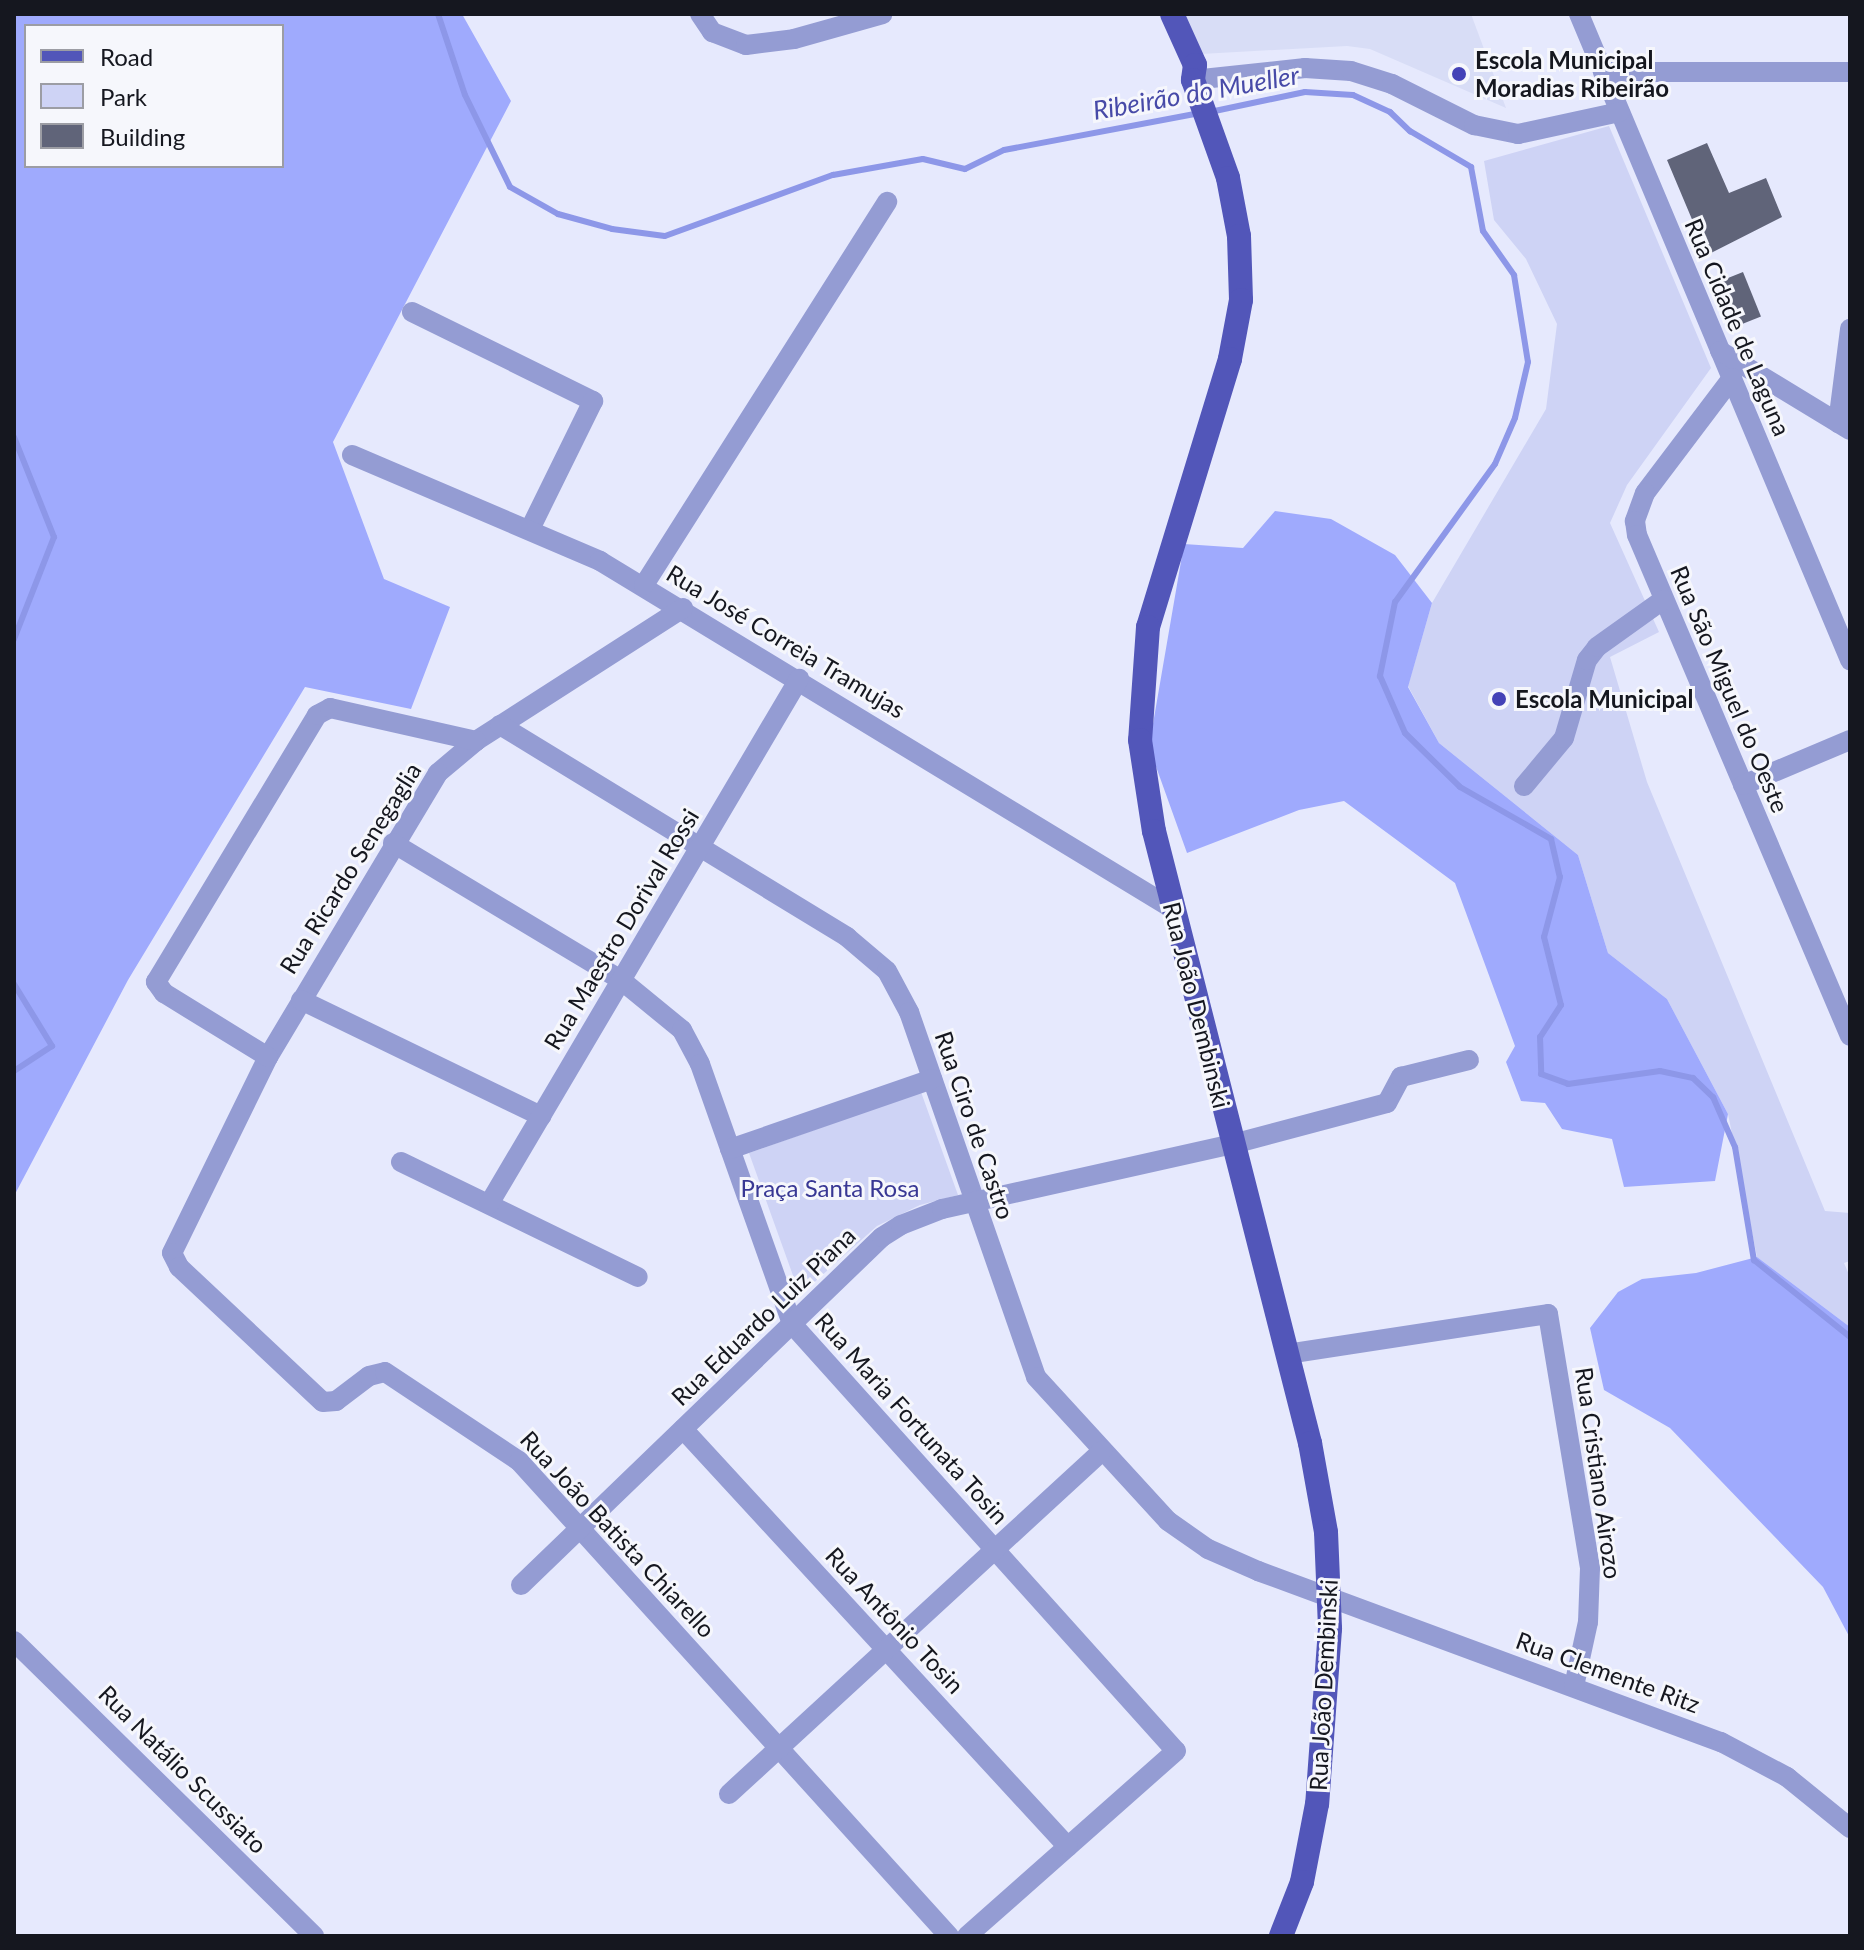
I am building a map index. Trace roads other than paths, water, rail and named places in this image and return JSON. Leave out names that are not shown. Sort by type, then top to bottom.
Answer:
[{"type":"main road","name":"Rua João Dembinski","points":[[1156,14],[1181,71],[1197,89]]},
{"type":"main road","name":"Rua João Dembinski","points":[[1172,14],[1195,65],[1197,89],[1212,128],[1234,205],[1241,300],[1230,359],[1148,627],[1140,709],[1146,795],[1317,1471],[1330,1597],[1317,1804],[1302,1882],[1281,1936]]},
{"type":"street","points":[[700,14],[712,32],[746,45],[794,39],[883,14]]},
{"type":"street","name":"Rua Cidade de Laguna","points":[[1579,14],[1850,660]]},
{"type":"street","points":[[1197,89],[1305,68],[1351,71],[1392,84],[1474,125],[1518,134],[1620,112]]},
{"type":"street","points":[[1603,72],[1850,72]]},
{"type":"street","points":[[644,585],[887,202]]},
{"type":"street","points":[[412,312],[593,401],[530,529]]},
{"type":"street","points":[[1720,351],[1844,426],[1850,329]]},
{"type":"street","name":"Rua São Miguel do Oeste","points":[[1732,378],[1638,507],[1637,535],[1743,785],[1841,992],[1850,1036]]},
{"type":"street","name":"Rua José Correia Tramujas","points":[[352,455],[530,529],[644,585],[1173,909]]},
{"type":"street","points":[[1524,786],[1564,738],[1585,668],[1597,647],[1663,600]]},
{"type":"street","name":"Rua Ricardo Senegaglia","points":[[172,1253],[268,1057],[393,843],[438,773],[476,741],[683,608]]},
{"type":"street","name":"Rua Maestro Dorival Rossi","points":[[489,1204],[799,679]]},
{"type":"street","points":[[268,1057],[164,993],[156,982],[317,715],[330,708],[476,741]]},
{"type":"street","name":"Rua Ciro de Castro","points":[[500,725],[847,937],[887,971],[909,1012],[1036,1377],[1102,1451],[1190,1538],[1330,1597]]},
{"type":"street","points":[[1743,785],[1850,740]]},
{"type":"street","name":"Rua Maria Fortunata Tosin","points":[[393,843],[621,980],[682,1030],[730,1149],[792,1324],[1176,1751],[1068,1847]]},
{"type":"street","points":[[301,1000],[541,1116]]},
{"type":"street","name":"Rua Eduardo Luiz Piana","points":[[521,1585],[882,1237],[922,1215],[1233,1144],[1387,1103],[1401,1077],[1469,1060]]},
{"type":"street","points":[[730,1149],[932,1079]]},
{"type":"street","points":[[401,1162],[638,1277]]},
{"type":"street","name":"Rua João Batista Chiarello","points":[[172,1253],[179,1267],[317,1398],[336,1401],[369,1376],[393,1375],[502,1446],[581,1528],[949,1936]]},
{"type":"street","name":"Rua Cristiano Airozo","points":[[1287,1354],[1548,1314],[1590,1568],[1588,1622],[1574,1686]]},
{"type":"street","name":"Rua Antônio Tosin","points":[[683,1429],[1068,1847]]},
{"type":"street","points":[[729,1794],[1102,1451]]},
{"type":"street","name":"Rua Clemente Ritz","points":[[1330,1597],[1574,1686],[1756,1759],[1850,1828]]},
{"type":"street","name":"Rua Natálio Scussiato","points":[[14,1641],[314,1936]]},
{"type":"street","points":[[967,1936],[1068,1847]]},
{"type":"waterway","name":"Ribeirão do Mueller","points":[[438,14],[465,95],[510,187],[558,214],[612,229],[665,236],[833,175],[923,159],[965,169],[1004,150],[1199,113]]},
{"type":"waterway","name":"Ribeirão do Mueller","points":[[1210,112],[1305,92],[1353,95],[1390,112],[1410,131],[1471,167],[1483,231],[1514,275],[1528,362],[1515,418],[1495,464],[1395,602],[1380,676],[1405,733],[1460,787],[1551,839],[1560,877],[1544,937],[1561,1005],[1540,1037],[1541,1074],[1568,1084],[1660,1071],[1693,1078],[1713,1097],[1735,1147],[1754,1260],[1850,1337]]},
{"type":"waterway","points":[[14,437],[54,537],[14,639]]},
{"type":"waterway","points":[[14,984],[52,1046],[14,1071]]},
{"type":"place","name":"Escola Municipal Moradias Ribeirão","points":[[1459,74]]},
{"type":"place","name":"Escola Municipal","points":[[1499,699]]},
{"type":"park label","name":"Praça Santa Rosa","points":[[830,1188]]}]
